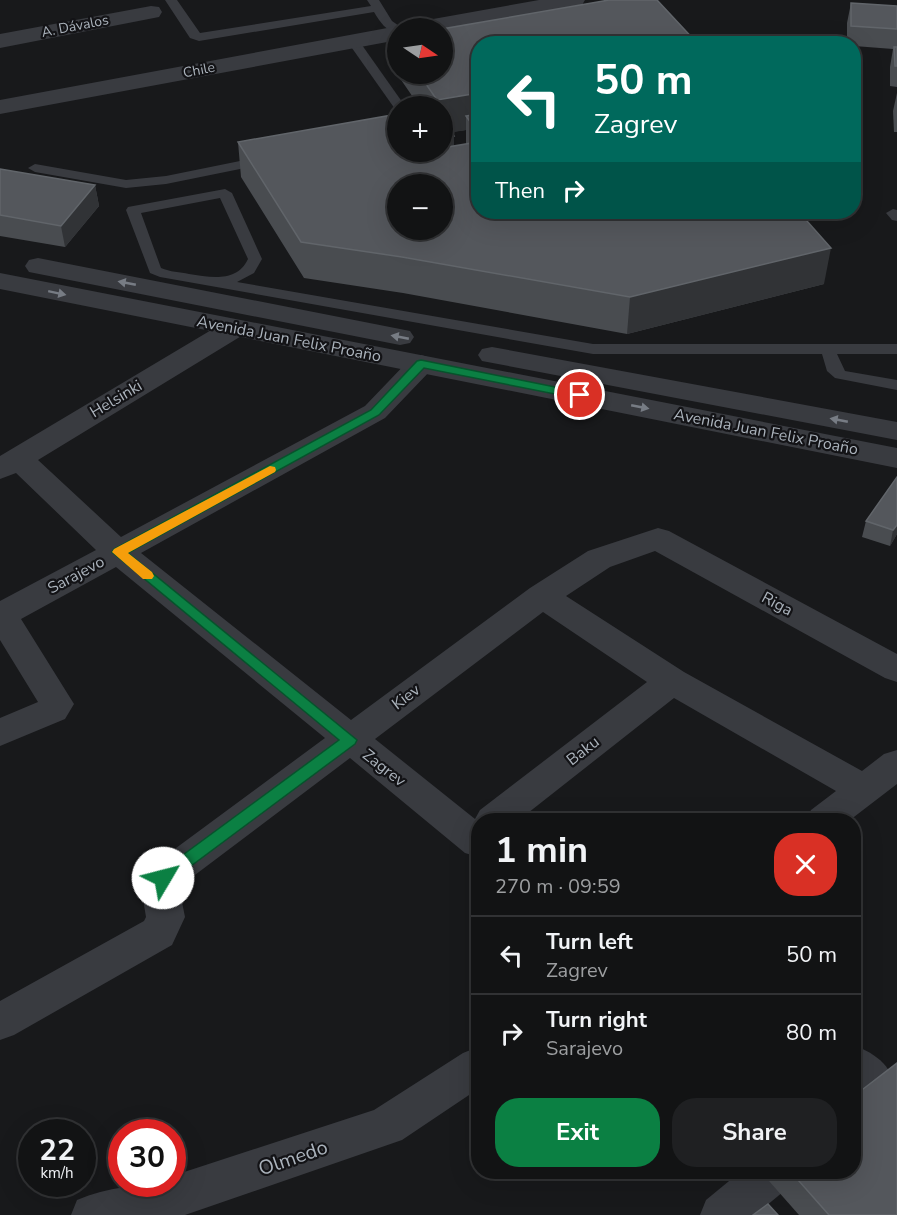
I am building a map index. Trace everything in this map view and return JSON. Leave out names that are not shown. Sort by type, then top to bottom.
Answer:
[{"type":"street","points":[[89,0],[102,21]]},
{"type":"street","points":[[453,22],[574,0]]},
{"type":"street","name":"A. Dávalos","points":[[0,41],[151,12]]},
{"type":"street","name":"Chile","points":[[0,107],[387,34]]},
{"type":"street","name":"Avenida Juan Felix Proaño","points":[[0,259],[524,349],[897,431]]},
{"type":"street","name":"Avenida Juan Felix Proaño","points":[[0,281],[233,329],[897,458]]},
{"type":"street","name":"Helsinki","points":[[9,463],[233,329]]},
{"type":"street","name":"Sarajevo","points":[[1,614],[375,412],[421,364]]},
{"type":"street","name":"Zagrev","points":[[9,463],[349,740],[471,826]]},
{"type":"street","name":"Kiev","points":[[0,1022],[158,933],[166,917],[160,887],[166,876],[542,596],[599,559],[658,539]]},
{"type":"street","name":"Riga","points":[[658,539],[897,669]]},
{"type":"street","points":[[542,596],[672,681],[865,790]]},
{"type":"street","points":[[0,734],[57,705],[1,614]]},
{"type":"street","name":"Baku","points":[[506,813],[672,681]]},
{"type":"street","points":[[834,813],[897,764]]},
{"type":"street","name":"Olmedo","points":[[93,1215],[190,1205],[387,1126],[471,1071]]},
{"type":"street","points":[[722,1215],[765,1179]]},
{"type":"lane","points":[[171,0],[194,35],[199,37],[375,4],[387,23]]},
{"type":"lane","points":[[353,41],[387,96]]},
{"type":"lane","points":[[35,168],[126,184],[165,180],[278,158]]},
{"type":"lane","points":[[218,283],[245,275],[253,267],[255,259],[225,193],[133,210],[155,270],[160,273],[218,283],[524,349],[897,349]]},
{"type":"lane","points":[[897,212],[893,213],[897,217]]},
{"type":"lane","points":[[828,349],[835,371],[840,375],[897,385]]},
{"type":"building","points":[[609,0],[657,0],[691,36],[471,36],[471,94],[453,97],[434,96],[426,84],[453,84],[453,27]]},
{"type":"building","points":[[851,3],[897,6],[897,29],[851,26]]},
{"type":"building","points":[[894,47],[897,47],[897,66],[895,66]]},
{"type":"building","points":[[387,116],[387,162],[453,162],[453,146],[471,143],[471,219],[805,219],[831,248],[630,297],[402,257],[301,242],[238,142]]},
{"type":"building","points":[[0,169],[95,185],[61,226],[0,215]]},
{"type":"building","points":[[897,477],[897,525],[893,530],[866,521]]},
{"type":"building","points":[[897,1063],[897,1215],[829,1215],[797,1179],[861,1179],[861,1091]]},
{"type":"building","points":[[768,1204],[778,1215],[753,1215]]},
{"type":"slow traffic","points":[[147,576],[118,552],[270,470]]},
{"type":"route","points":[[163,878],[349,740],[118,552],[375,412],[421,364],[580,395]]}]
